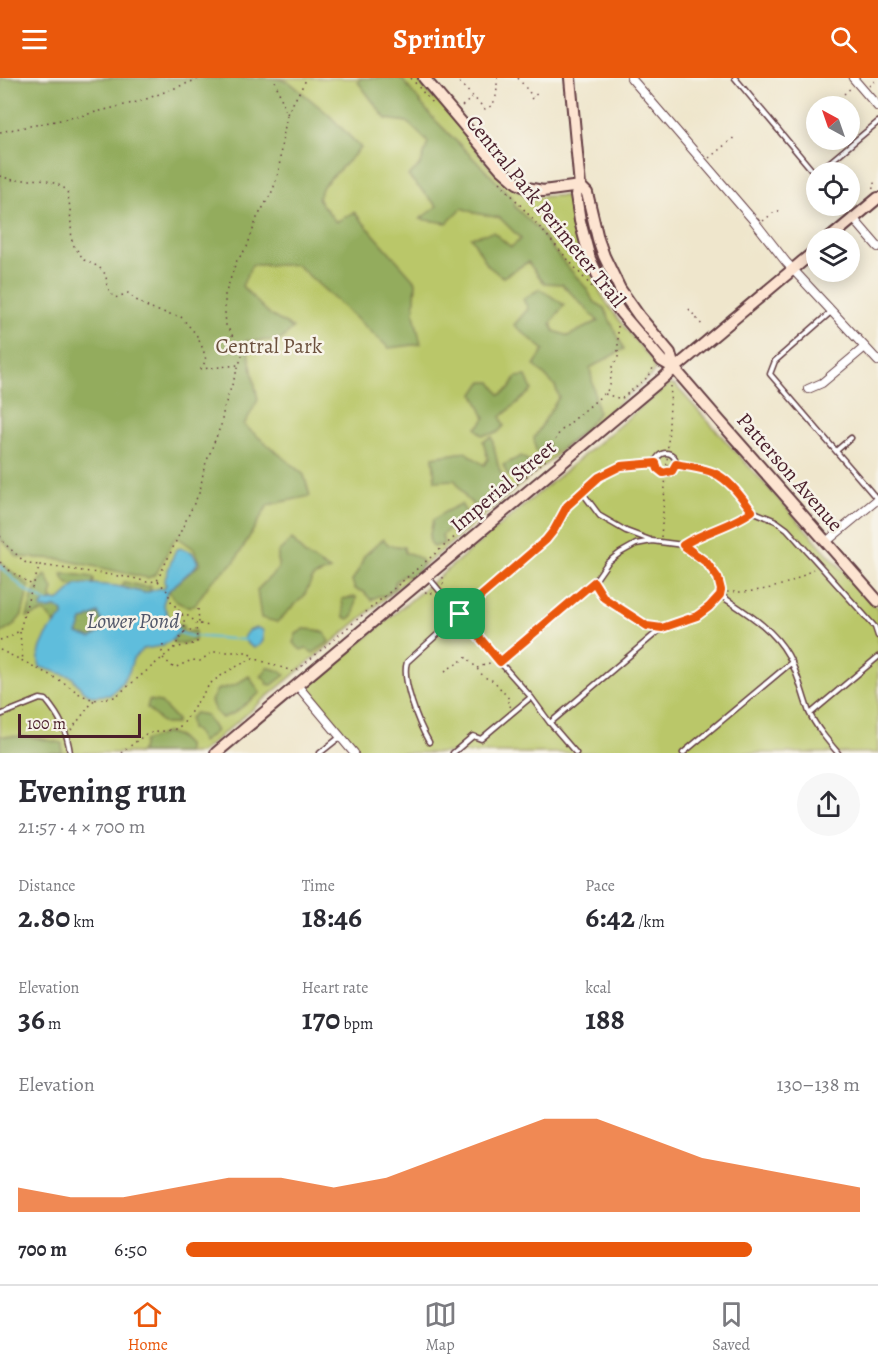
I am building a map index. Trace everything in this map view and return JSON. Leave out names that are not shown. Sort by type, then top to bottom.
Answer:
[{"type":"main road","points":[[424,78],[501,169],[517,183],[527,188],[543,191],[580,186]]},
{"type":"main road","name":"Patterson Avenue","points":[[570,78],[580,186],[587,193],[598,239],[620,289],[670,353],[674,368],[878,601]]},
{"type":"main road","points":[[842,228],[876,194]]},
{"type":"main road","name":"Imperial Street","points":[[216,753],[806,259]]},
{"type":"street","points":[[631,78],[793,270],[878,361]]},
{"type":"street","points":[[855,80],[878,107]]},
{"type":"street","points":[[853,218],[878,247]]},
{"type":"street","points":[[808,389],[822,383],[865,347]]},
{"type":"street","points":[[826,542],[878,499]]},
{"type":"street","points":[[297,685],[354,753]]},
{"type":"lane","points":[[735,78],[807,162]]},
{"type":"lane","points":[[831,162],[878,122]]},
{"type":"lane","points":[[832,311],[775,362],[770,374],[878,499]]},
{"type":"lane","points":[[836,451],[851,438]]},
{"type":"lane","points":[[667,453],[675,458],[676,464],[672,471],[663,473],[658,469],[656,463],[658,456],[667,453]]},
{"type":"lane","points":[[429,742],[415,709],[405,669],[407,662],[546,540],[567,506],[599,477],[621,466],[656,463]]},
{"type":"lane","points":[[676,464],[712,472],[723,478],[752,511],[776,521],[787,529],[875,627],[878,636]]},
{"type":"lane","points":[[550,723],[662,628],[697,616],[709,607],[721,590],[718,578],[707,563],[683,545],[652,541],[626,531],[600,516],[582,492]]},
{"type":"lane","points":[[683,545],[695,537],[752,511]]},
{"type":"lane","points":[[499,661],[594,582],[608,562],[636,544],[652,541]]},
{"type":"lane","points":[[427,576],[576,753]]},
{"type":"lane","points":[[594,582],[604,598],[617,607],[647,626],[662,628]]},
{"type":"lane","points":[[720,594],[752,616],[778,641],[792,662],[800,680],[810,714],[817,727],[838,753]]},
{"type":"lane","points":[[810,714],[878,657]]},
{"type":"lane","points":[[683,753],[792,662]]},
{"type":"lane","points":[[453,753],[473,736],[481,739],[531,697]]},
{"type":"lane","points":[[0,715],[40,699],[46,700],[56,712],[67,735],[70,753]]},
{"type":"lane","points":[[320,753],[340,736]]},
{"type":"path","points":[[0,132],[141,101],[201,78]]},
{"type":"path","points":[[157,580],[200,491],[204,468],[221,424],[224,408],[243,353],[226,325],[225,295],[236,262],[247,247],[257,218],[273,190],[279,170],[287,115],[307,78]]},
{"type":"path","points":[[411,78],[431,103],[437,104]]},
{"type":"path","points":[[455,78],[483,108],[490,108],[495,102],[497,78]]},
{"type":"path","points":[[518,78],[532,98],[540,91]]},
{"type":"path","points":[[864,90],[878,78]]},
{"type":"path","points":[[276,79],[287,115]]},
{"type":"path","points":[[844,94],[855,80]]},
{"type":"path","points":[[461,107],[473,97]]},
{"type":"path","points":[[708,159],[736,136]]},
{"type":"path","points":[[0,176],[13,180],[41,179],[67,190],[72,243],[84,260],[99,267],[106,275],[107,288],[114,298],[128,293],[151,309],[181,317],[196,334],[203,349],[206,360],[201,369],[239,364]]},
{"type":"path","points":[[875,176],[878,179],[872,185],[876,194]]},
{"type":"path","name":"Central Park Perimeter Trail","points":[[501,183],[592,287]]},
{"type":"path","points":[[762,222],[773,213],[782,210]]},
{"type":"path","points":[[689,309],[702,325]]},
{"type":"path","name":"Central Park Perimeter Trail","points":[[604,394],[610,385],[612,367],[618,358],[618,323]]},
{"type":"path","points":[[241,350],[273,352]]},
{"type":"path","points":[[164,645],[163,657],[174,668],[192,660],[200,661],[212,652],[247,652],[253,658],[295,672],[547,459],[562,430],[604,394],[621,399],[649,376],[655,368]]},
{"type":"path","points":[[661,542],[671,385]]},
{"type":"path","points":[[0,536],[5,544],[27,564],[133,578],[147,582],[157,580]]},
{"type":"path","points":[[0,562],[33,586]]},
{"type":"path","points":[[720,594],[764,590],[804,576],[819,565]]},
{"type":"path","points":[[23,661],[20,630],[40,566]]},
{"type":"path","points":[[0,650],[63,682],[81,695],[94,700],[115,697],[173,648],[184,632],[185,624],[182,614],[157,580]]},
{"type":"path","points":[[173,648],[197,643],[198,609]]},
{"type":"path","points":[[182,614],[209,626]]},
{"type":"path","points":[[0,640],[20,630]]},
{"type":"path","points":[[184,632],[196,630]]},
{"type":"path","points":[[446,671],[467,657],[484,676],[494,681],[510,700],[507,703]]},
{"type":"path","points":[[121,753],[146,734],[176,729],[183,724],[212,682],[253,658]]},
{"type":"path","points":[[477,668],[499,661]]},
{"type":"path","points":[[67,735],[94,700]]},
{"type":"green space","name":"Central Park","points":[[0,78],[416,78],[434,99],[439,101],[488,165],[511,187],[531,196],[563,196],[572,199],[582,247],[594,281],[625,328],[653,362],[655,370],[651,376],[200,753],[0,753]]},
{"type":"green space","points":[[0,78],[272,78],[288,81],[328,114],[361,148],[323,186],[318,199],[336,222],[354,212],[416,282],[414,314],[421,344],[389,348],[297,265],[252,265],[242,286],[270,315],[293,328],[281,340],[246,341],[258,400],[244,425],[304,475],[310,496],[268,505],[235,561],[210,583],[195,605],[187,607],[177,602],[168,591],[200,564],[194,549],[176,536],[156,574],[148,578],[60,559],[18,557],[0,538]]},
{"type":"green space","points":[[361,78],[401,78],[432,117],[512,197],[515,207],[538,229],[587,289],[593,301],[604,308],[624,349],[590,368],[598,413],[581,432],[559,450],[545,455],[536,452],[534,438],[559,397],[555,386],[534,365],[544,350],[514,325],[528,309],[523,299],[540,289],[564,305],[551,323],[554,331],[568,336],[598,321],[562,284],[544,283],[528,262],[503,277],[488,266],[471,237],[493,232],[511,247],[521,239],[500,218],[462,208],[447,223],[420,219],[437,206],[408,176],[421,164],[428,142],[407,122],[386,119],[358,82]]},
{"type":"green space","points":[[526,376],[532,390],[501,417],[504,426],[497,433],[482,435],[476,428],[485,418],[474,394],[482,382],[491,382],[500,395],[510,388],[516,377]]},
{"type":"green space","points":[[670,384],[676,386],[878,609],[878,753],[360,753],[310,692],[311,684]]},
{"type":"green space","points":[[492,437],[499,468],[505,481],[504,492],[491,502],[477,508],[466,498],[455,480],[435,481],[433,457],[465,452],[484,465],[488,459],[483,441]]},
{"type":"green space","points":[[521,456],[532,463],[532,469],[521,475],[508,476],[503,465]]},
{"type":"green space","points":[[461,504],[471,521],[462,529],[453,526],[442,535],[444,544],[433,547],[429,539],[433,520]]},
{"type":"green space","points":[[292,539],[304,554],[330,570],[313,577],[304,596],[277,622],[261,618],[257,590],[278,569],[278,552]]},
{"type":"green space","points":[[383,539],[389,545],[404,547],[405,553],[418,557],[422,565],[415,573],[408,577],[405,575],[395,582],[395,587],[385,596],[378,596],[371,600],[364,592],[355,589],[352,581],[364,556]]},
{"type":"green space","points":[[0,562],[29,586],[22,615],[13,626],[0,634]]},
{"type":"green space","points":[[62,574],[92,577],[93,584],[74,586],[67,584]]},
{"type":"green space","points":[[46,575],[53,589],[51,596],[53,602],[46,602],[50,609],[57,607],[63,612],[63,617],[54,623],[47,614],[42,612],[27,617],[36,589]]},
{"type":"green space","points":[[124,582],[145,587],[151,586],[150,591],[145,593],[121,587]]},
{"type":"green space","points":[[356,597],[354,615],[349,619],[344,617],[342,599]]},
{"type":"green space","points":[[98,613],[104,629],[91,638],[77,634],[82,621]]},
{"type":"green space","points":[[180,624],[183,625],[184,633],[195,631],[195,641],[175,643],[172,640],[179,632]]},
{"type":"green space","points":[[304,629],[325,633],[329,642],[313,653],[306,648],[301,650],[293,643],[296,634]]},
{"type":"green space","points":[[267,667],[285,675],[272,685],[267,684],[261,676]]},
{"type":"green space","points":[[249,676],[260,693],[234,713],[222,718],[215,711],[211,701],[217,690],[235,685]]},
{"type":"green space","points":[[149,700],[160,702],[177,720],[175,724],[164,724],[147,708]]},
{"type":"green space","points":[[195,713],[206,715],[216,731],[202,742],[196,731],[191,729],[190,718]]},
{"type":"green space","points":[[166,733],[180,738],[187,745],[187,753],[138,753],[142,750],[144,741]]},
{"type":"green space","points":[[0,736],[31,737],[62,743],[62,753],[0,753]]},
{"type":"water","name":"Lower Pond","points":[[180,548],[192,552],[198,562],[167,592],[163,604],[170,620],[178,627],[179,632],[162,646],[143,649],[133,659],[129,672],[121,684],[110,695],[92,696],[82,690],[72,677],[40,667],[39,653],[44,639],[63,617],[63,612],[57,607],[42,609],[41,606],[46,602],[60,600],[76,585],[116,586],[145,593],[160,588],[163,590],[176,550]],"holes":[[[99,614],[104,630],[91,638],[77,634],[82,621]]]},
{"type":"water","points":[[256,628],[263,631],[263,641],[254,648],[246,642],[244,636],[248,631]]},
{"type":"waterway","points":[[0,566],[25,590],[47,602]]},
{"type":"waterway","points":[[178,632],[190,636],[246,640]]},
{"type":"route","points":[[656,463],[660,471],[666,473],[674,470],[676,464],[712,472],[723,478],[752,511],[695,537],[683,545],[707,563],[718,578],[721,590],[720,595],[709,607],[697,616],[662,628],[647,626],[604,598],[594,582],[500,662],[460,614],[546,540],[567,506],[582,492],[599,477],[621,466],[656,463]]}]
